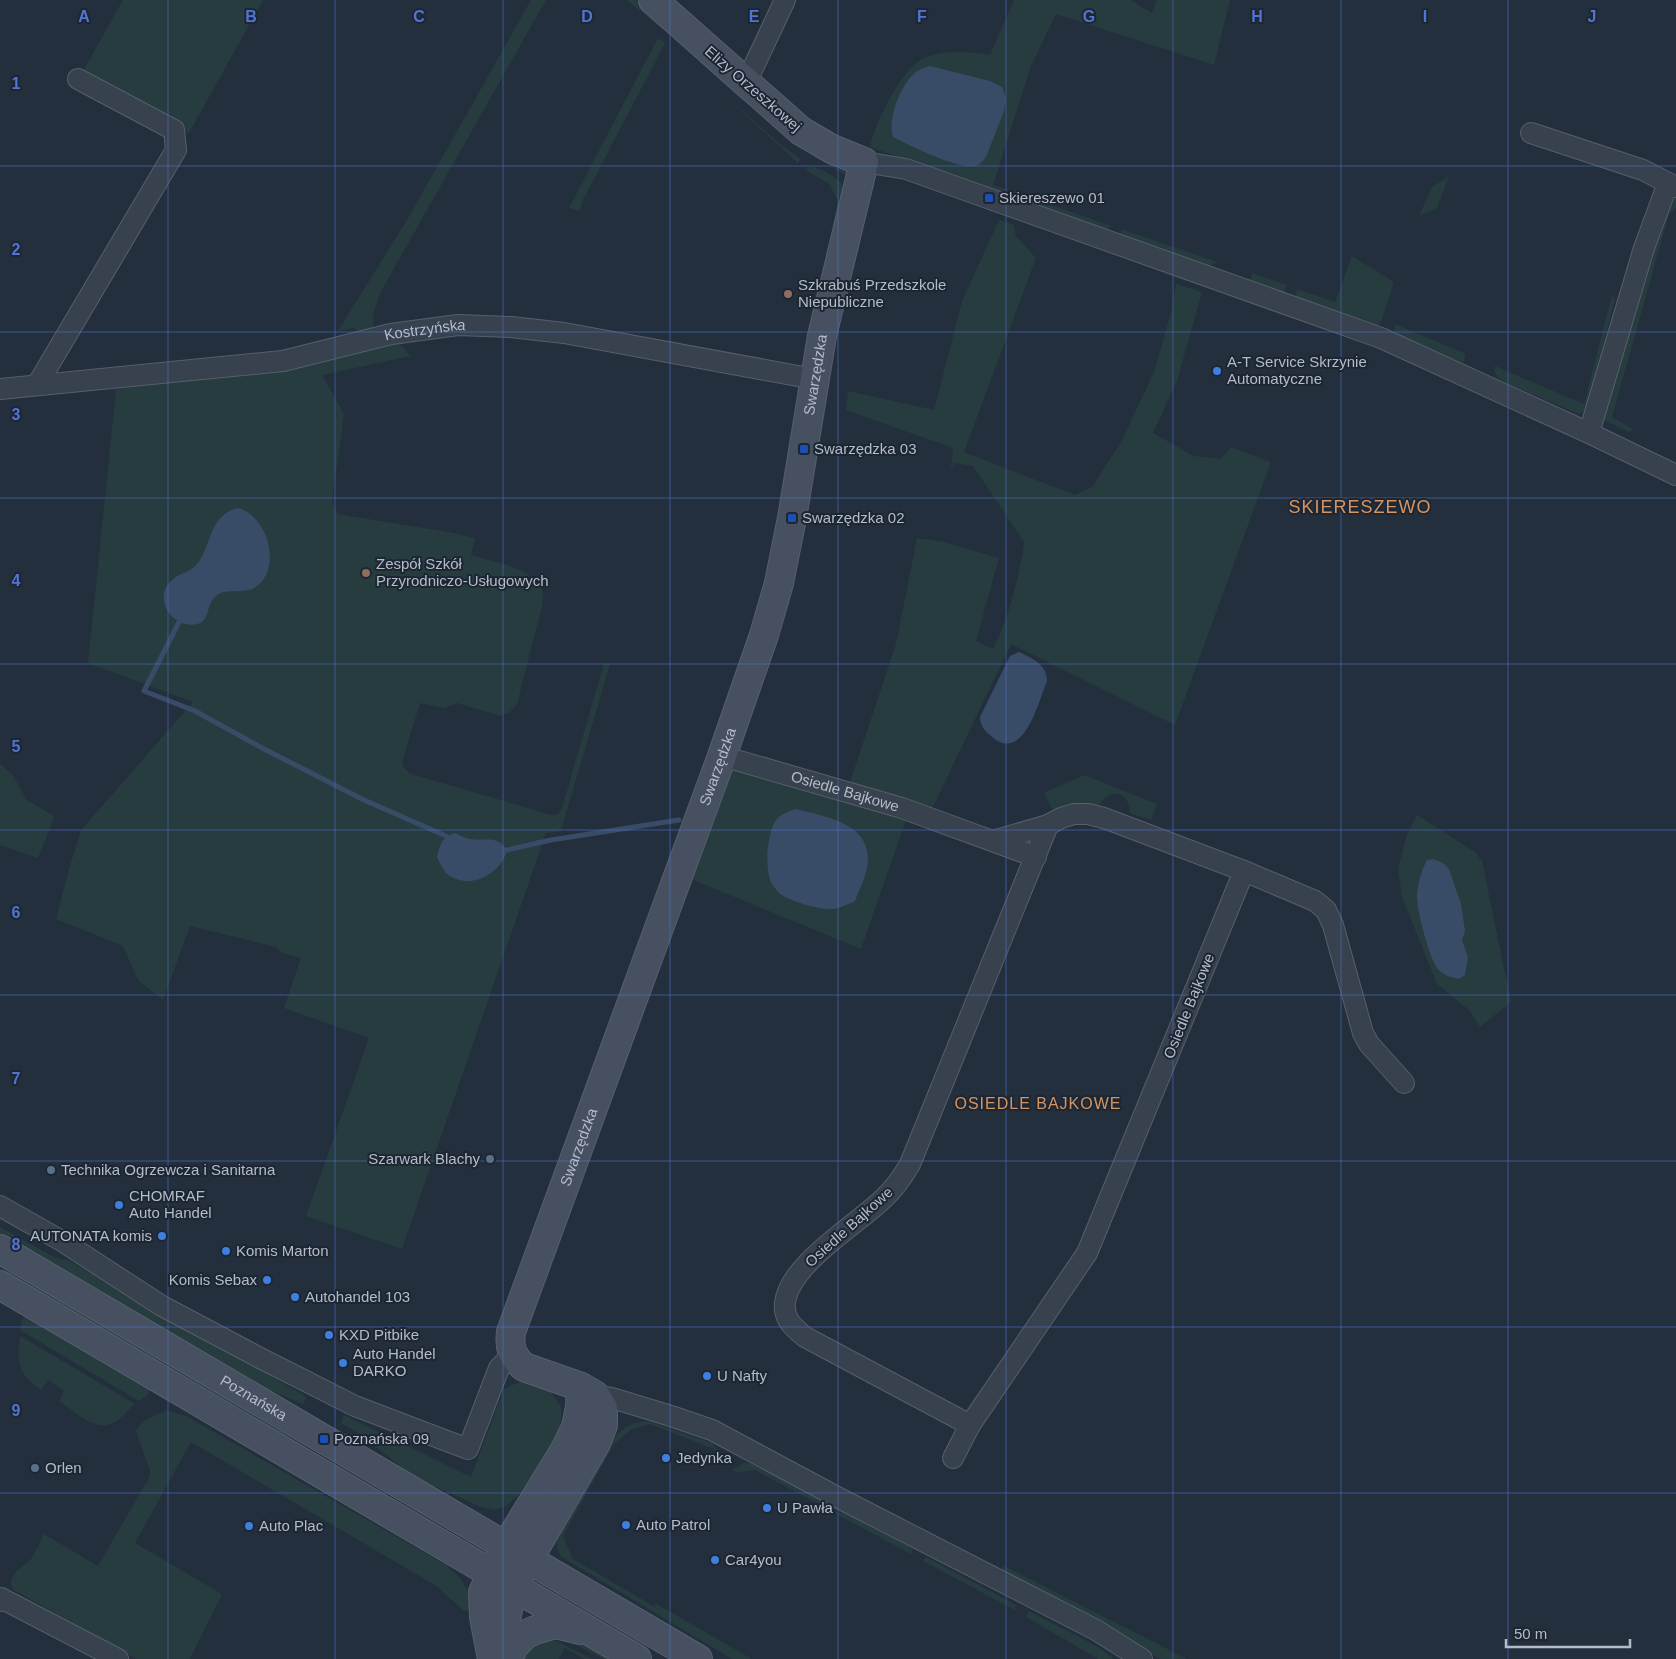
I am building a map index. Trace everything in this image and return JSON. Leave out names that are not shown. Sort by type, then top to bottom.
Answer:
[{"type":"main road","name":"Elizy Orzeszkowej","points":[[653,0],[801,131],[832,149],[864,162]]},
{"type":"main road","name":"Swarzędzka","points":[[513,1354],[509,1344],[511,1332],[722,756],[764,635],[779,583],[804,449],[822,336],[864,162]]},
{"type":"main road","name":"Poznańska","points":[[0,1249],[698,1659]]},
{"type":"main road","name":"Poznańska","points":[[0,1285],[637,1659]]},
{"type":"main road","points":[[500,1659],[502,1580],[576,1427],[580,1407],[588,1391],[524,1367],[513,1354]]},
{"type":"main road","points":[[492,1659],[484,1617],[482,1592],[502,1580]]},
{"type":"main road","points":[[508,1659],[514,1646],[526,1634],[555,1624],[597,1635]]},
{"type":"street","points":[[746,83],[785,0]]},
{"type":"street","points":[[37,385],[176,150],[174,130],[78,79]]},
{"type":"street","points":[[1531,133],[1643,170],[1672,185],[1644,248],[1589,433]]},
{"type":"street","points":[[864,162],[906,169],[1381,338],[1676,475]]},
{"type":"street","name":"Kostrzyńska","points":[[0,389],[283,361],[391,334],[458,325],[511,327],[564,333],[814,379]]},
{"type":"street","name":"Osiedle Bajkowe","points":[[722,756],[902,808],[1036,857]]},
{"type":"street","points":[[993,841],[1048,825],[1074,814],[1088,814],[1104,818],[1244,871],[1315,901],[1326,910],[1332,925],[1363,1033],[1369,1044],[1404,1083]]},
{"type":"street","name":"Osiedle Bajkowe","points":[[970,1425],[805,1337],[791,1325],[786,1315],[785,1303],[795,1278],[805,1266],[821,1250],[883,1199],[903,1176],[910,1164],[1048,825]]},
{"type":"street","name":"Osiedle Bajkowe","points":[[953,1458],[970,1425],[1087,1253],[1244,871]]},
{"type":"street","points":[[0,1206],[62,1241],[162,1306],[264,1360],[355,1406],[468,1449],[499,1368],[513,1354]]},
{"type":"street","points":[[588,1391],[712,1430],[1096,1630],[1142,1659]]},
{"type":"street","points":[[0,1601],[1,1598],[118,1659]]},
{"type":"green space","points":[[123,0],[263,0],[189,133],[82,73]]},
{"type":"green space","points":[[531,0],[546,0],[380,293],[373,315],[374,327],[360,332],[353,328],[338,331],[407,220]]},
{"type":"green space","points":[[627,0],[636,0],[662,21],[661,28]]},
{"type":"green space","points":[[1014,0],[1130,0],[1152,13],[1157,0],[1230,0],[1214,65],[1056,14],[1031,66],[993,185],[1027,196],[1025,202],[870,147],[888,101],[911,68],[919,61],[935,54],[964,52],[990,55]]},
{"type":"green space","points":[[658,38],[665,43],[582,202],[580,211],[569,208]]},
{"type":"green space","points":[[698,61],[707,61],[744,99],[743,101]]},
{"type":"green space","points":[[705,78],[780,144],[800,159],[798,163]]},
{"type":"green space","points":[[815,154],[843,166],[849,177],[814,157]]},
{"type":"green space","points":[[810,166],[820,169],[835,178],[845,190],[829,259],[825,261],[838,201],[829,184],[806,170]]},
{"type":"green space","points":[[1449,176],[1437,208],[1419,216],[1432,187]]},
{"type":"green space","points":[[1676,195],[1676,208],[1669,214],[1612,417],[1633,429],[1629,432],[1606,421],[1603,417],[1668,199]]},
{"type":"green space","points":[[1039,201],[1112,226],[1104,230],[1038,207]]},
{"type":"green space","points":[[999,220],[1013,224],[1016,236],[1036,258],[964,452],[1075,495],[1093,486],[1122,440],[1154,372],[1172,309],[1176,284],[1202,292],[1177,381],[1153,433],[1194,456],[1221,459],[1231,447],[1271,462],[1175,725],[1011,644],[932,809],[850,782],[896,644],[917,538],[944,542],[999,558],[976,641],[993,649],[1004,625],[1013,597],[1024,542],[973,466],[955,463],[951,468],[953,448],[846,410],[848,391],[934,410],[962,301]]},
{"type":"green space","points":[[1121,229],[1217,262],[1209,266],[1121,237]]},
{"type":"green space","points":[[1352,256],[1394,282],[1382,319],[1377,328],[1295,298],[1297,289],[1335,302]]},
{"type":"green space","points":[[1252,273],[1287,285],[1283,293],[1250,282]]},
{"type":"green space","points":[[1612,295],[1615,299],[1587,410],[1579,414],[1504,382],[1494,373],[1495,366],[1584,404]]},
{"type":"green space","points":[[1395,324],[1466,354],[1463,363],[1395,333]]},
{"type":"green space","points":[[388,343],[400,344],[411,356],[322,375],[344,414],[332,502],[338,514],[475,538],[471,555],[524,572],[533,578],[543,594],[542,606],[517,704],[510,712],[501,716],[457,703],[444,708],[420,703],[402,762],[404,768],[411,774],[552,815],[558,814],[562,808],[604,663],[610,664],[561,831],[546,833],[402,1249],[306,1216],[369,1038],[284,1008],[301,958],[282,953],[276,947],[190,926],[163,1000],[138,980],[123,946],[56,919],[81,830],[193,702],[88,663],[116,390],[118,386],[275,372]]},
{"type":"green space","points":[[0,764],[12,774],[27,800],[54,818],[38,858],[0,845]]},
{"type":"green space","points":[[730,767],[906,820],[861,949],[691,879]]},
{"type":"green space","points":[[1084,775],[1157,804],[1151,820],[1129,813],[1127,800],[1118,794],[1107,796],[1099,806],[1077,804],[1052,809],[1044,793]]},
{"type":"green space","points":[[1417,815],[1475,852],[1482,861],[1511,1002],[1480,1027],[1469,1010],[1437,984],[1402,897],[1398,869],[1406,837]]},
{"type":"green space","points":[[0,1227],[54,1257],[70,1261],[307,1397],[303,1404],[245,1380],[0,1237]]},
{"type":"green space","points":[[0,1260],[470,1540],[310,1448],[216,1400],[0,1274]]},
{"type":"green space","points":[[26,1314],[150,1387],[148,1395],[139,1401],[20,1330],[22,1320]]},
{"type":"green space","points":[[20,1336],[135,1404],[113,1423],[99,1425],[85,1419],[59,1401],[64,1391],[48,1380],[41,1390],[28,1379],[19,1361]]},
{"type":"green space","points":[[525,1381],[537,1384],[551,1392],[561,1407],[558,1436],[518,1496],[507,1505],[495,1510],[481,1507],[414,1477],[358,1433],[341,1423],[344,1415],[471,1477],[504,1389]]},
{"type":"green space","points":[[167,1410],[186,1416],[446,1565],[464,1584],[474,1609],[464,1611],[435,1585],[191,1442],[135,1543],[222,1594],[190,1659],[136,1659],[14,1590],[11,1580],[13,1576],[31,1559],[44,1534],[98,1566],[150,1476],[136,1431],[145,1421]]},
{"type":"green space","points":[[648,1421],[712,1443],[717,1449],[716,1452],[714,1449],[650,1424],[632,1429],[614,1444],[563,1536],[573,1559],[655,1607],[655,1603],[752,1659],[732,1659],[562,1557],[559,1551],[557,1542],[558,1532],[613,1438],[627,1426]]},
{"type":"green space","points":[[746,1462],[822,1501],[824,1507],[755,1470],[735,1473],[734,1469]]},
{"type":"green space","points":[[843,1512],[913,1549],[911,1554],[838,1515]]},
{"type":"green space","points":[[926,1557],[1016,1605],[1015,1610],[923,1561]]},
{"type":"green space","points":[[1004,1566],[1187,1659],[1160,1659],[1001,1571]]},
{"type":"green space","points":[[1029,1611],[1098,1647],[1114,1659],[1098,1659],[1026,1617]]},
{"type":"green space","points":[[561,1632],[620,1659],[603,1659],[559,1636]]},
{"type":"green space","points":[[545,1640],[556,1641],[592,1659],[584,1659],[565,1648],[559,1659],[519,1659],[526,1648]]},
{"type":"water","points":[[930,66],[990,81],[1002,87],[1006,99],[1004,111],[986,157],[978,165],[966,166],[955,164],[921,151],[893,137],[892,121],[894,111],[905,85],[916,72]]},
{"type":"water","points":[[238,508],[249,513],[258,521],[264,532],[270,557],[268,569],[263,580],[250,590],[225,592],[217,595],[211,602],[205,618],[200,623],[192,625],[180,622],[173,617],[166,607],[164,602],[165,590],[172,580],[197,565],[216,524],[226,513]]},
{"type":"water","points":[[1019,652],[1042,666],[1045,670],[1047,681],[1028,728],[1012,743],[1002,743],[984,729],[980,717],[1010,656]]},
{"type":"water","points":[[796,809],[838,821],[860,835],[866,846],[868,859],[865,876],[855,901],[836,908],[822,908],[792,900],[780,894],[774,887],[768,872],[767,863],[770,834],[778,818]]},
{"type":"water","points":[[455,833],[470,839],[495,840],[499,842],[507,850],[504,858],[492,872],[476,880],[458,880],[448,875],[437,857],[442,842]]},
{"type":"water","points":[[1433,859],[1443,863],[1449,869],[1461,904],[1465,931],[1462,940],[1468,957],[1465,975],[1459,979],[1445,975],[1434,963],[1421,921],[1417,901],[1418,885],[1427,860]]},
{"type":"waterway","points":[[179,622],[144,691],[195,711],[364,800],[446,836]]},
{"type":"waterway","points":[[507,850],[551,840],[679,820]]},
{"type":"place","name":"Skiereszewo 01","points":[[989,198]]},
{"type":"place","name":"Szkrabuś Przedszkole Niepubliczne","points":[[788,294]]},
{"type":"place","name":"A-T Service Skrzynie Automatyczne","points":[[1217,371]]},
{"type":"place","name":"Swarzędzka 03","points":[[804,449]]},
{"type":"place","name":"Swarzędzka 02","points":[[792,518]]},
{"type":"place","name":"Zespół Szkół Przyrodniczo-Usługowych","points":[[366,573]]},
{"type":"place","name":"Szarwark Blachy","points":[[490,1159]]},
{"type":"place","name":"Technika Ogrzewcza i Sanitarna","points":[[51,1170]]},
{"type":"place","name":"CHOMRAF Auto Handel","points":[[119,1205]]},
{"type":"place","name":"AUTONATA komis","points":[[162,1236]]},
{"type":"place","name":"Komis Marton","points":[[226,1251]]},
{"type":"place","name":"Komis Sebax","points":[[267,1280]]},
{"type":"place","name":"Autohandel 103","points":[[295,1297]]},
{"type":"place","name":"KXD Pitbike","points":[[329,1335]]},
{"type":"place","name":"Auto Handel DARKO","points":[[343,1363]]},
{"type":"place","name":"U Nafty","points":[[707,1376]]},
{"type":"place","name":"Poznańska 09","points":[[324,1439]]},
{"type":"place","name":"Jedynka","points":[[666,1458]]},
{"type":"place","name":"Orlen","points":[[35,1468]]},
{"type":"place","name":"U Pawła","points":[[767,1508]]},
{"type":"place","name":"Auto Patrol","points":[[626,1525]]},
{"type":"place","name":"Auto Plac","points":[[249,1526]]},
{"type":"place","name":"Car4you","points":[[715,1560]]},
{"type":"district","name":"SKIERESZEWO","points":[[1360,507]]},
{"type":"district","name":"OSIEDLE BAJKOWE","points":[[1038,1103]]}]
